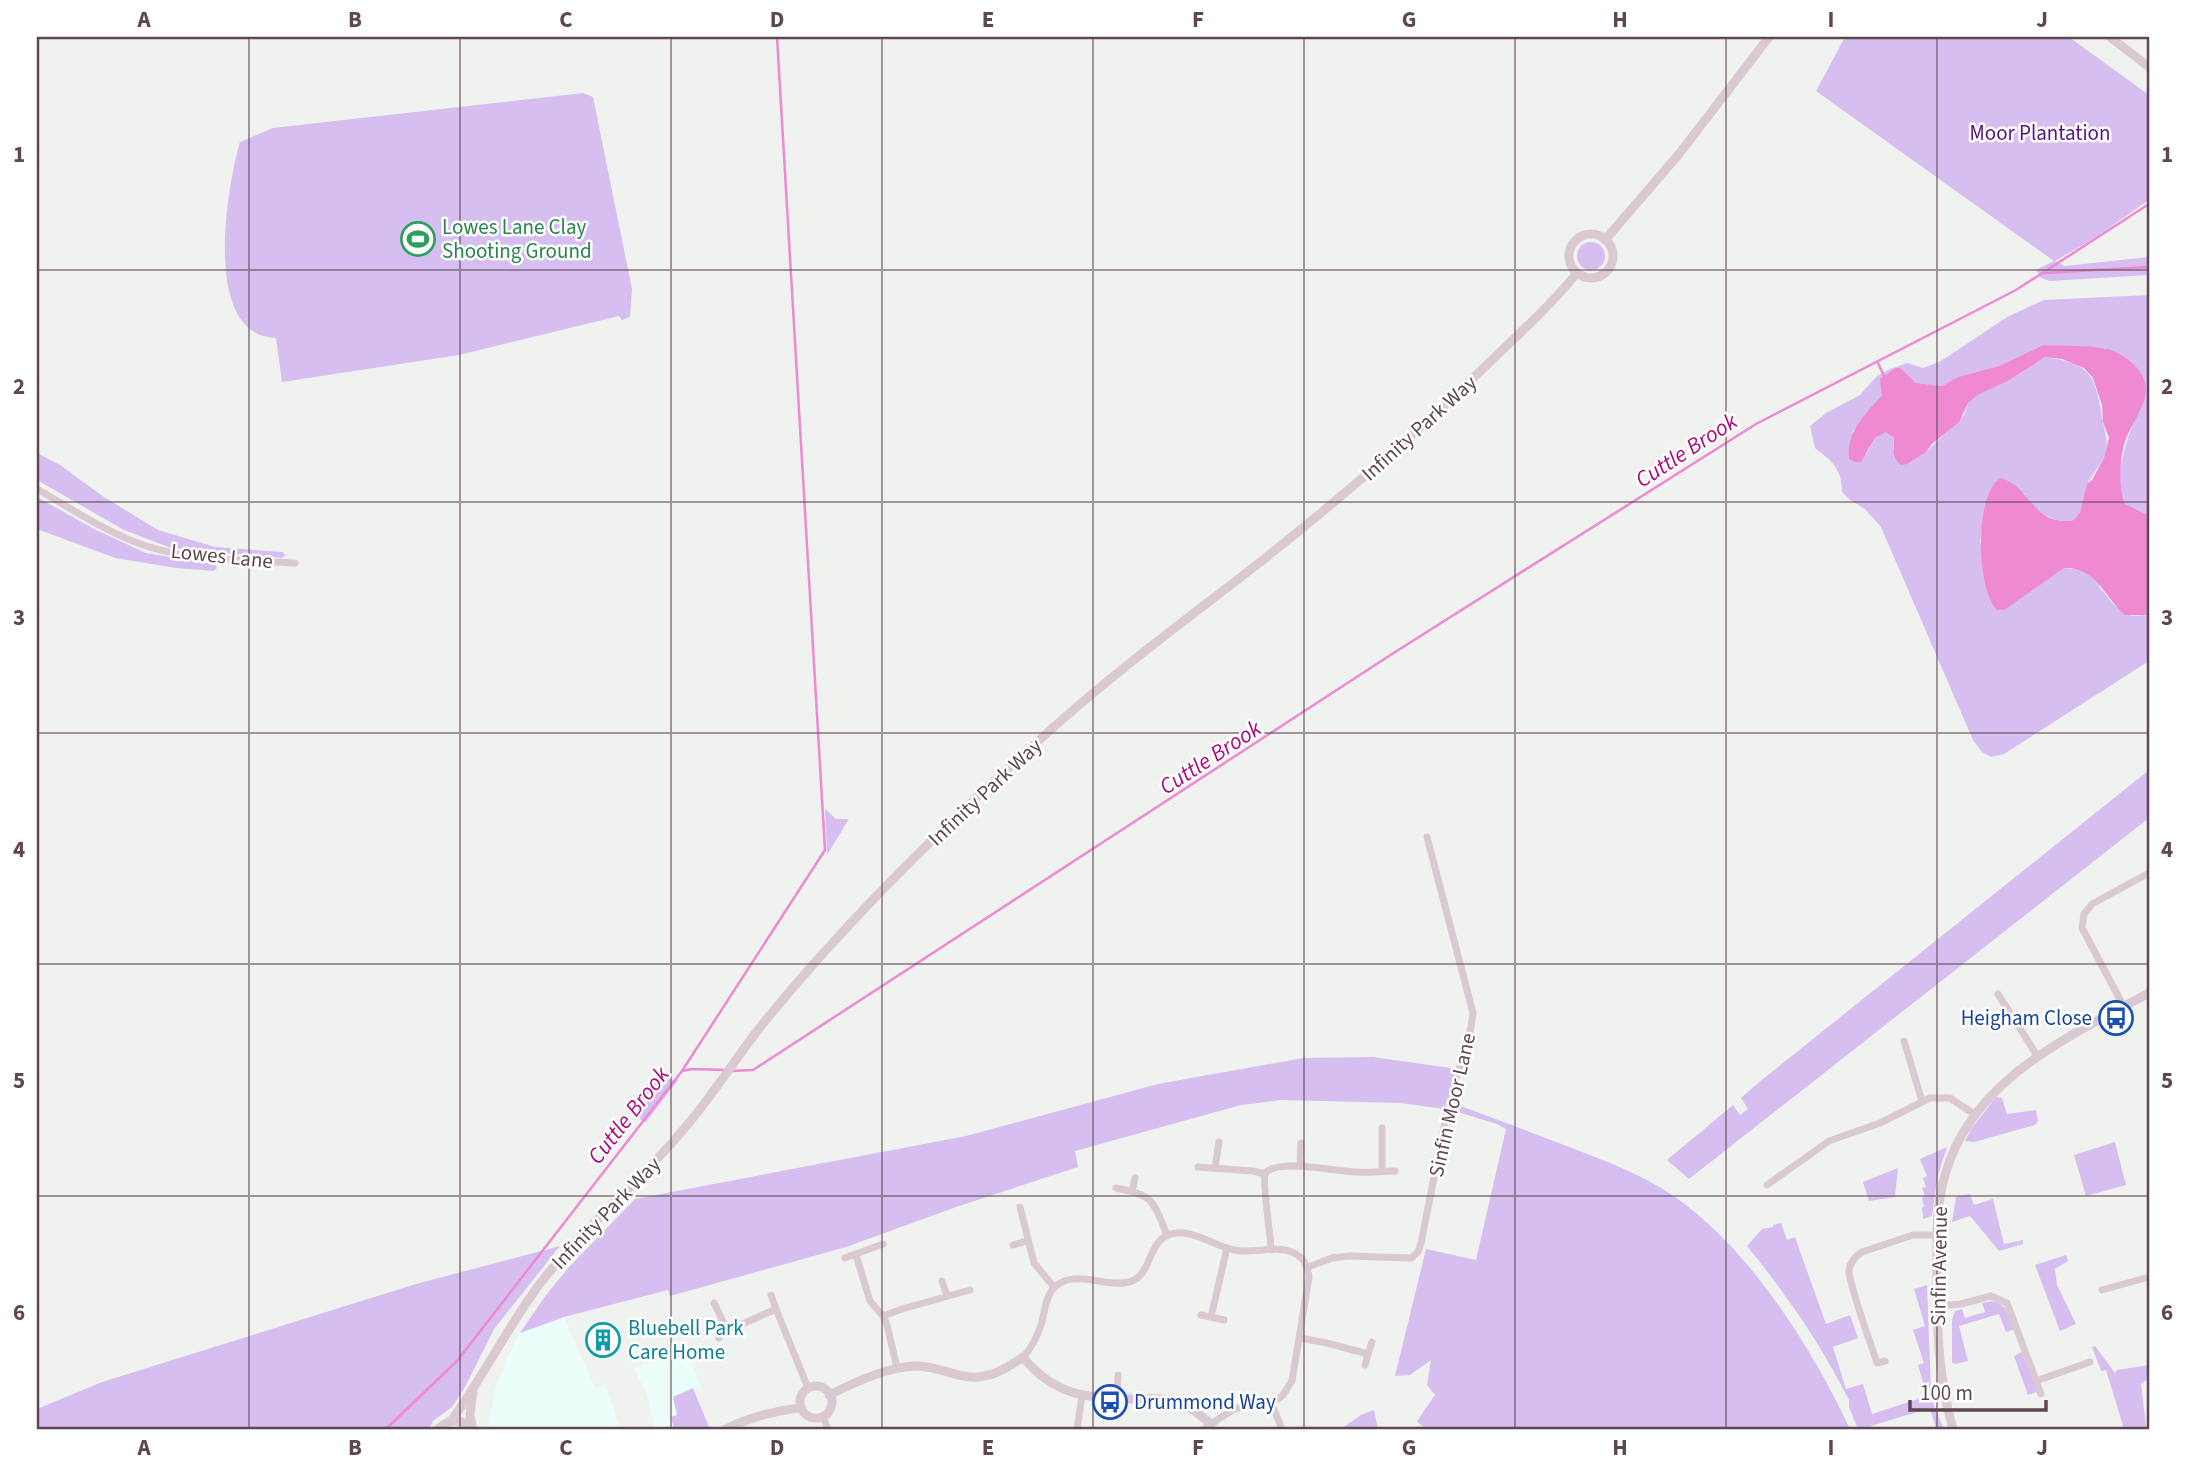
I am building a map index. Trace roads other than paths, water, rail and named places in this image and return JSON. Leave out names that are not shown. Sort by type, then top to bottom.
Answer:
[{"type":"street","points":[[1605,240],[1679,154],[1769,37]]},
{"type":"street","points":[[2110,37],[2149,67]]},
{"type":"street","points":[[1591,234],[1605,240],[1612,254],[1609,268],[1597,277],[1583,277],[1577,273],[1569,261],[1569,253],[1576,240],[1591,234]]},
{"type":"street","name":"Infinity Park Way","points":[[451,1421],[474,1388],[513,1321],[543,1280],[581,1236],[651,1167],[688,1125],[760,1028],[847,927],[968,805],[1115,674],[1269,555],[1383,461],[1476,376],[1577,273]]},
{"type":"street","name":"Lowes Lane","points":[[37,489],[122,537],[147,546],[183,555],[295,563]]},
{"type":"street","name":"Sinfin Moor Lane","points":[[1308,1267],[1332,1258],[1350,1256],[1405,1260],[1418,1252],[1449,1102],[1473,1013],[1427,837]]},
{"type":"street","points":[[2124,1007],[2082,928],[2084,914],[2092,904],[2149,873]]},
{"type":"street","name":"Sinfin Avenue","points":[[1953,1429],[1940,1371],[1937,1236],[1945,1176],[1958,1142],[1974,1114],[1995,1090],[2038,1057],[2149,993]]},
{"type":"street","points":[[1998,994],[2038,1057]]},
{"type":"street","points":[[1905,1041],[1922,1101]]},
{"type":"street","points":[[1767,1185],[1824,1143],[1880,1123],[1922,1101],[1947,1097],[1974,1114]]},
{"type":"street","points":[[1382,1128],[1382,1171]]},
{"type":"street","points":[[1216,1168],[1219,1142]]},
{"type":"street","points":[[1300,1166],[1301,1143]]},
{"type":"street","points":[[1198,1167],[1265,1174],[1276,1167],[1300,1166],[1348,1172],[1395,1171]]},
{"type":"street","points":[[1265,1174],[1271,1251]]},
{"type":"street","points":[[1132,1191],[1135,1178]]},
{"type":"street","points":[[1116,1188],[1138,1192],[1150,1200],[1167,1235]]},
{"type":"street","points":[[1020,1207],[1034,1263],[1054,1287]]},
{"type":"street","points":[[829,1395],[897,1368],[927,1367],[976,1378],[996,1374],[1023,1357],[1031,1348],[1054,1287],[1076,1279],[1119,1283],[1135,1280],[1145,1270],[1154,1246],[1167,1235],[1191,1235],[1247,1252],[1292,1252],[1308,1267],[1309,1277],[1292,1381],[1283,1395],[1271,1402],[1234,1409],[1208,1427],[1194,1410],[1172,1401],[1082,1395],[1064,1390],[1046,1381],[1023,1357]]},
{"type":"street","points":[[1885,1360],[1877,1363],[1851,1281],[1850,1266],[1862,1252],[1913,1235],[1937,1236]]},
{"type":"street","points":[[1013,1245],[1027,1241]]},
{"type":"street","points":[[845,1258],[883,1244]]},
{"type":"street","points":[[1211,1317],[1227,1248]]},
{"type":"street","points":[[856,1255],[870,1301],[883,1316],[897,1368]]},
{"type":"street","points":[[2102,1290],[2149,1277]]},
{"type":"street","points":[[942,1281],[947,1296]]},
{"type":"street","points":[[883,1316],[970,1290]]},
{"type":"street","points":[[771,1294],[808,1388]]},
{"type":"street","points":[[1937,1306],[1961,1304],[1991,1296],[2004,1301],[2010,1307],[2041,1394]]},
{"type":"street","points":[[714,1303],[725,1326]]},
{"type":"street","points":[[725,1326],[736,1327],[776,1309]]},
{"type":"street","points":[[1201,1315],[1224,1320]]},
{"type":"street","points":[[719,1338],[725,1326]]},
{"type":"street","points":[[1300,1339],[1368,1354]]},
{"type":"street","points":[[1365,1365],[1372,1342]]},
{"type":"street","points":[[2036,1381],[2090,1362]]},
{"type":"street","points":[[1117,1398],[1118,1375]]},
{"type":"street","name":"Infinity Park Way","points":[[473,1429],[470,1413],[474,1388]]},
{"type":"street","points":[[808,1388],[822,1388],[829,1395],[831,1408],[823,1417]]},
{"type":"street","points":[[808,1388],[800,1399],[800,1408],[805,1415],[823,1417]]},
{"type":"street","points":[[1077,1429],[1082,1395]]},
{"type":"street","points":[[1271,1402],[1282,1429]]},
{"type":"street","points":[[726,1429],[748,1419],[800,1408]]},
{"type":"street","points":[[823,1417],[828,1429]]},
{"type":"street","points":[[438,1429],[451,1421],[463,1422],[473,1429]]},
{"type":"waterway","points":[[682,1071],[825,850],[777,37]]},
{"type":"waterway","name":"Cuttle Brook","points":[[731,1071],[753,1070],[1392,654],[1756,424],[2016,290],[2149,204]]},
{"type":"waterway","points":[[2044,273],[2149,267]]},
{"type":"waterway","points":[[1878,363],[1884,376]]},
{"type":"waterway","name":"Cuttle Brook","points":[[386,1429],[457,1361],[682,1071],[725,1070]]},
{"type":"place","name":"Lowes Lane Clay Shooting Ground","points":[[418,239]]},
{"type":"place","name":"Heigham Close","points":[[2116,1018]]},
{"type":"place","name":"Bluebell Park Care Home","points":[[603,1340]]},
{"type":"place","name":"Drummond Way","points":[[1110,1402]]},
{"type":"park label","name":"Moor Plantation","points":[[2040,133]]}]
